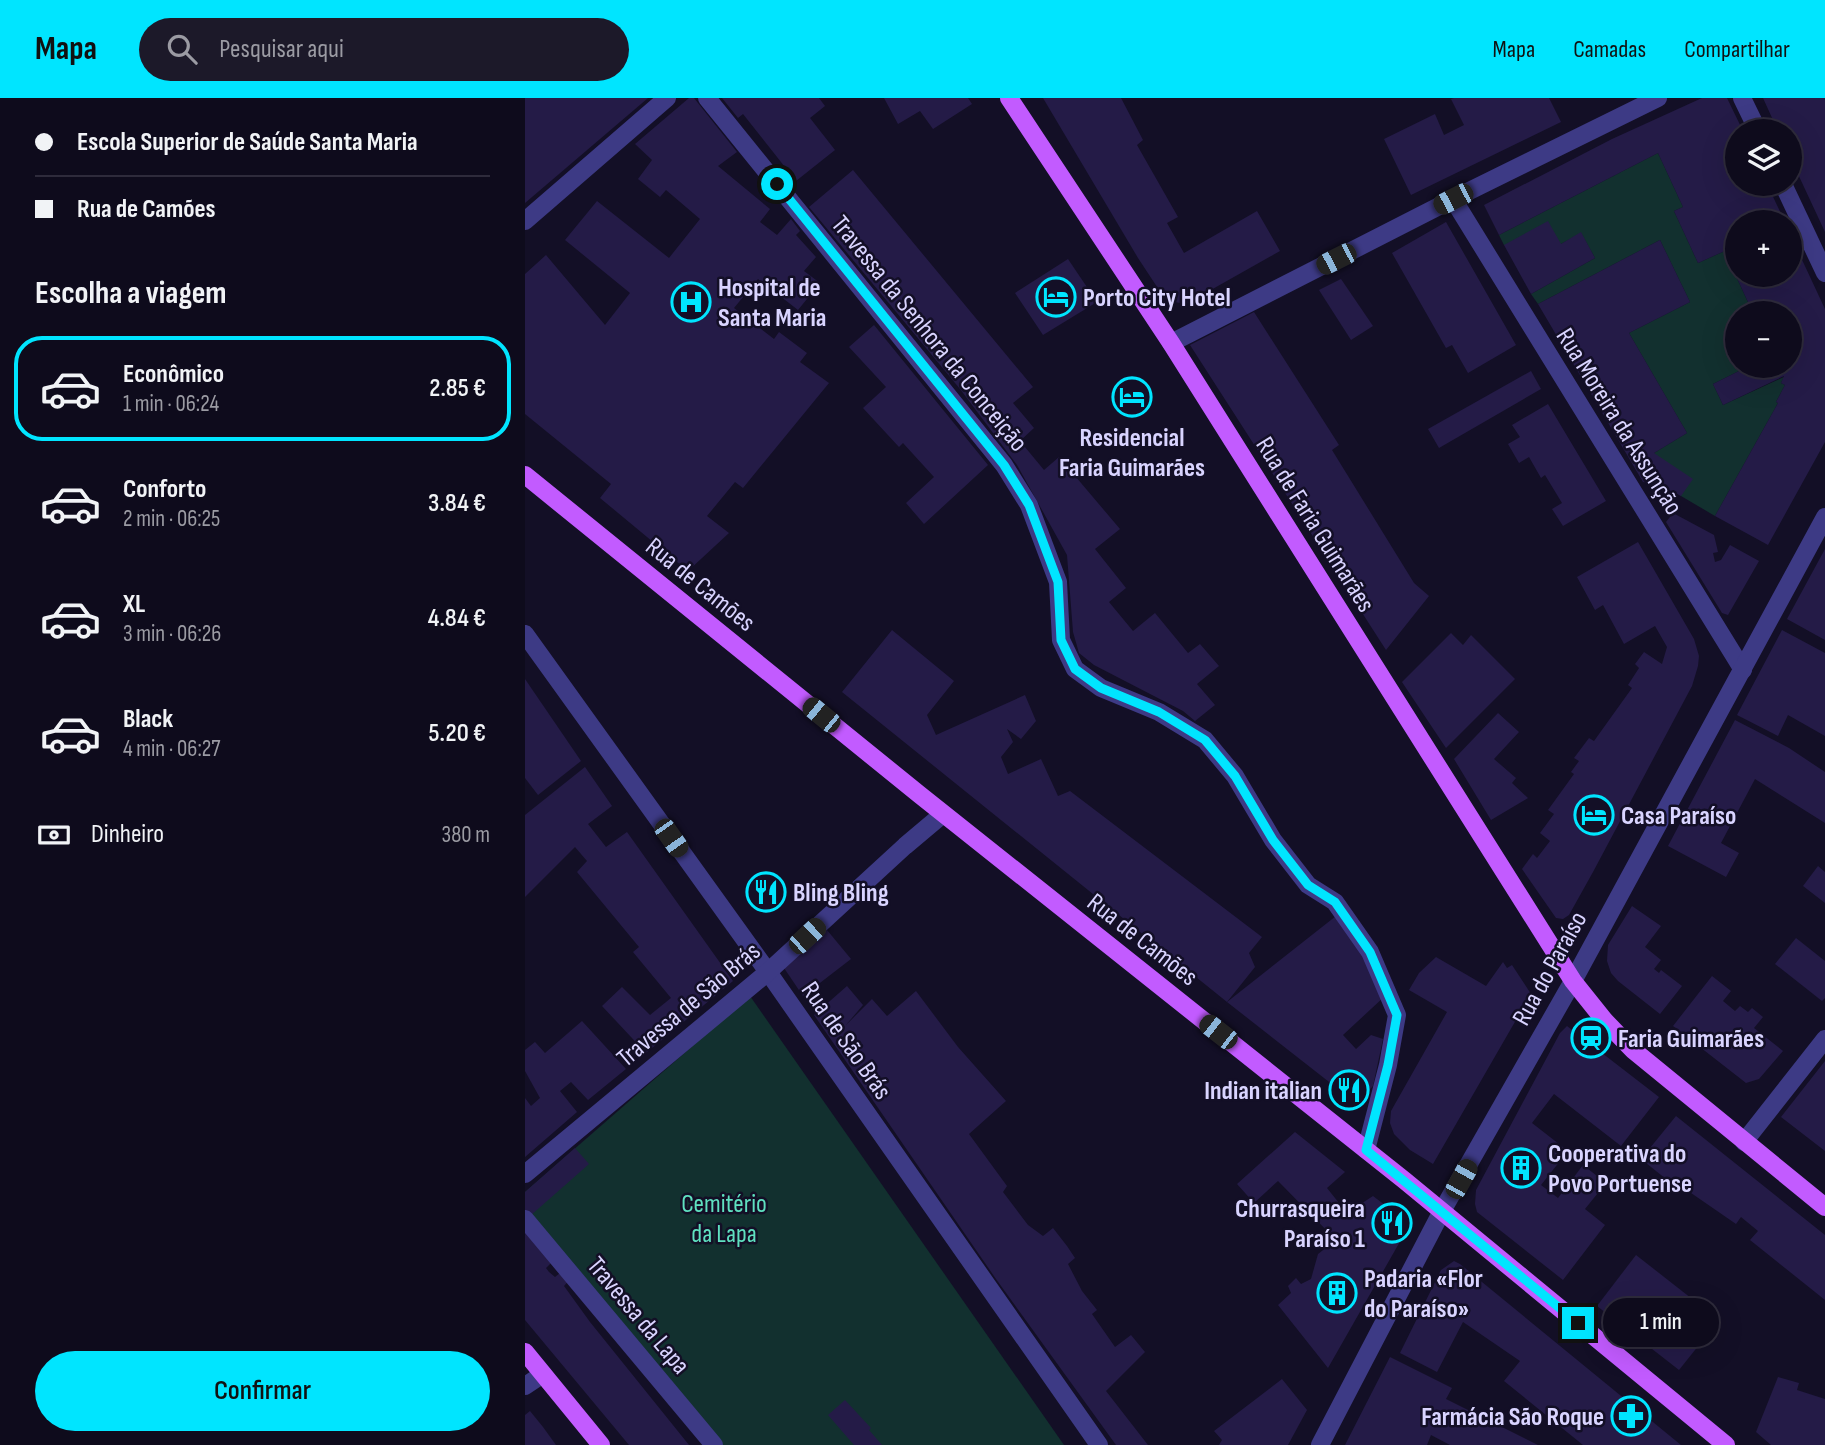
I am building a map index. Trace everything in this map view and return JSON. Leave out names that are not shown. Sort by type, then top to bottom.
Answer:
[{"type":"main road","name":"Rua de Faria Guimarães","points":[[1009,98],[1171,343],[1573,981],[1633,1051],[1825,1207]]},
{"type":"main road","name":"Rua de Camões","points":[[525,475],[943,814],[1366,1150],[1726,1445]]},
{"type":"main road","points":[[525,1352],[601,1445]]},
{"type":"street","points":[[525,220],[667,98]]},
{"type":"street","name":"Travessa da Senhora da Conceição","points":[[707,98],[1010,475],[1029,505],[1058,582],[1061,640],[1075,669],[1101,688],[1159,712],[1205,740],[1235,776],[1273,840],[1308,885],[1335,902],[1370,952],[1397,1015],[1388,1065],[1366,1150]]},
{"type":"street","points":[[1171,343],[1658,98]]},
{"type":"street","points":[[1742,98],[1752,119]]},
{"type":"street","points":[[1789,196],[1825,273]]},
{"type":"street","name":"Rua Moreira da Assunção","points":[[1453,199],[1743,670]]},
{"type":"street","name":"Rua do Paraíso","points":[[1320,1445],[1441,1211],[1573,981],[1825,517]]},
{"type":"street","name":"Rua de São Brás","points":[[525,634],[768,972],[1099,1445]]},
{"type":"street","name":"Travessa de São Brás","points":[[525,1174],[768,972],[943,814]]},
{"type":"street","points":[[1744,1142],[1825,1039]]},
{"type":"street","name":"Travessa da Lapa","points":[[525,1219],[714,1445]]},
{"type":"street","points":[[525,1386],[543,1374]]},
{"type":"green space","points":[[1658,153],[1683,207],[1674,211],[1698,263],[1725,251],[1725,287],[1741,287],[1747,301],[1725,301],[1725,378],[1713,384],[1723,405],[1782,378],[1781,383],[1785,385],[1776,402],[1778,403],[1715,516],[1681,496],[1654,453],[1687,433],[1629,333],[1690,302],[1660,240],[1538,304],[1531,294],[1595,258],[1581,233],[1561,244],[1504,245],[1499,235]]},
{"type":"green space","name":"Cemitério da Lapa","points":[[750,996],[1064,1445],[722,1445],[525,1211],[525,1192]]},
{"type":"building","points":[[525,98],[648,98],[525,203]]},
{"type":"building","name":"Hospital de Santa Maria","points":[[689,98],[694,98],[737,152],[718,166],[770,209],[760,222],[777,235],[791,219],[800,231],[796,235],[816,257],[804,271],[820,283],[798,310],[758,279],[734,308],[774,339],[779,332],[807,353],[800,362],[829,383],[743,488],[735,482],[707,516],[729,533],[688,571],[600,498],[611,484],[525,414],[525,274],[546,255],[605,325],[630,293],[565,240],[597,201],[669,258],[700,219],[666,190],[660,197],[638,179],[652,160],[635,144]]},
{"type":"building","points":[[722,98],[819,98],[825,106],[810,118],[835,150],[796,181],[743,114],[738,118]]},
{"type":"building","points":[[884,98],[968,98],[972,104],[933,129],[920,111],[898,124]]},
{"type":"building","points":[[1043,98],[1121,98],[1143,140],[1137,145],[1178,217],[1167,223],[1184,253],[1257,211],[1280,251],[1186,304],[1169,301],[1138,258]]},
{"type":"building","points":[[1549,98],[1561,122],[1411,195],[1384,139],[1435,114],[1444,135],[1464,125],[1451,99]]},
{"type":"building","points":[[1702,98],[1727,98],[1737,119],[1725,119],[1725,196],[1773,196],[1779,210],[1725,210],[1725,251],[1698,263],[1674,211],[1683,207],[1658,153],[1499,235],[1484,205],[1612,139]]},
{"type":"building","points":[[1763,98],[1825,98],[1825,232],[1802,183],[1802,119],[1773,119]]},
{"type":"building","points":[[853,170],[1033,387],[1013,403],[1034,428],[1020,441],[1044,470],[1059,457],[1120,529],[1095,549],[1126,588],[1109,602],[1133,631],[1155,613],[1188,653],[1200,644],[1219,666],[1197,684],[1215,705],[1195,721],[1183,711],[1094,665],[1079,653],[1073,632],[1067,555],[1017,465],[960,389],[809,207]]},
{"type":"building","points":[[1548,221],[1561,244],[1581,232],[1595,258],[1531,294],[1504,245]]},
{"type":"building","points":[[1446,222],[1516,345],[1468,373],[1452,345],[1446,348],[1392,253]]},
{"type":"building","points":[[1660,240],[1690,302],[1629,333],[1687,433],[1654,453],[1693,479],[1681,496],[1657,484],[1643,482],[1538,304]]},
{"type":"building","name":"Porto City Hotel","points":[[1068,259],[1097,302],[1043,335],[1015,293]]},
{"type":"building","points":[[1802,260],[1825,309],[1825,442],[1768,545],[1715,516],[1778,403],[1776,402],[1785,385],[1781,383],[1783,378],[1802,378],[1802,301],[1747,301],[1741,287],[1802,287]]},
{"type":"building","points":[[1341,279],[1373,326],[1351,340],[1319,290]]},
{"type":"building","points":[[1254,312],[1339,445],[1332,450],[1414,583],[1429,596],[1386,650],[1190,345]]},
{"type":"building","points":[[874,325],[988,465],[924,524],[906,503],[934,477],[903,443],[899,447],[863,408],[886,387],[849,347]]},
{"type":"building","points":[[1531,371],[1541,389],[1439,448],[1428,429]]},
{"type":"building","points":[[1725,378],[1780,378],[1723,405],[1713,384]]},
{"type":"building","points":[[1548,404],[1606,501],[1563,526],[1552,509],[1562,503],[1545,475],[1541,478],[1529,457],[1519,463],[1508,444],[1520,437],[1512,425]]},
{"type":"building","points":[[1673,513],[1714,535],[1718,552],[1713,553],[1715,562],[1721,560],[1730,545],[1759,561],[1728,615],[1722,613],[1666,522]]},
{"type":"building","points":[[1638,542],[1694,639],[1699,656],[1698,666],[1692,686],[1569,915],[1563,919],[1556,918],[1522,869],[1533,854],[1537,858],[1550,841],[1540,833],[1554,814],[1548,810],[1574,774],[1571,772],[1579,761],[1574,758],[1589,738],[1594,741],[1632,688],[1628,685],[1639,668],[1635,664],[1644,652],[1662,664],[1667,647],[1655,626],[1624,644],[1603,605],[1595,610],[1577,577]]},
{"type":"building","points":[[1825,549],[1825,640],[1787,619]]},
{"type":"building","points":[[892,630],[954,681],[927,715],[936,735],[1025,695],[1036,721],[1021,739],[1007,729],[1013,742],[1001,757],[1008,774],[1041,759],[1058,796],[1070,791],[1262,937],[1249,953],[1255,967],[1227,1002],[842,692]]},
{"type":"building","points":[[1782,630],[1825,653],[1825,736],[1788,715],[1778,736],[1737,715]]},
{"type":"building","points":[[1451,633],[1463,645],[1471,635],[1515,679],[1446,748],[1402,682]]},
{"type":"building","points":[[525,679],[581,761],[538,795],[525,778]]},
{"type":"building","points":[[1498,713],[1519,732],[1494,759],[1516,778],[1512,783],[1528,798],[1491,820],[1454,759]]},
{"type":"building","points":[[1735,720],[1789,748],[1825,772],[1825,823],[1755,779],[1721,843],[1739,853],[1726,877],[1668,846]]},
{"type":"building","points":[[585,767],[612,806],[588,824],[606,847],[627,832],[733,981],[646,1053],[602,1006],[622,987],[650,1015],[671,998],[633,952],[639,947],[577,872],[587,861],[575,847],[525,897],[525,815]]},
{"type":"building","points":[[1818,866],[1825,872],[1825,903],[1803,886]]},
{"type":"building","points":[[1632,906],[1661,926],[1645,947],[1661,960],[1654,969],[1659,973],[1661,970],[1682,986],[1660,1014],[1618,981],[1611,973],[1607,961],[1608,945]]},
{"type":"building","points":[[1336,916],[1364,954],[1385,996],[1343,1035],[1356,1049],[1371,1035],[1383,1039],[1373,1086],[1364,1096],[1347,1096],[1227,1002]]},
{"type":"building","points":[[827,930],[851,959],[803,996],[784,968]]},
{"type":"building","points":[[1796,938],[1825,961],[1825,998],[1822,1001],[1775,964]]},
{"type":"building","points":[[1436,957],[1486,986],[1503,962],[1507,968],[1512,965],[1531,994],[1433,1164],[1410,1150],[1394,1134],[1390,1123],[1391,1111],[1447,1012],[1409,990],[1419,973]]},
{"type":"building","points":[[1712,976],[1731,991],[1723,1001],[1735,1011],[1740,1006],[1748,1012],[1752,1008],[1763,1017],[1754,1028],[1783,1051],[1759,1079],[1746,1083],[1673,1026]]},
{"type":"building","points":[[847,986],[863,1005],[846,1025],[872,999],[887,1016],[916,991],[958,1047],[1006,1101],[969,1134],[1007,1186],[1003,1192],[1028,1225],[1043,1236],[1053,1228],[1067,1246],[1075,1258],[1068,1264],[1082,1291],[1097,1310],[1092,1314],[1115,1347],[1131,1335],[1145,1352],[1106,1391],[1148,1445],[1116,1445],[996,1279],[814,1015]]},
{"type":"building","points":[[582,1021],[626,1069],[588,1100],[571,1082],[560,1091],[577,1112],[525,1157],[525,1098],[531,1106],[540,1098],[525,1071],[525,1050],[535,1042],[545,1053]]},
{"type":"building","points":[[1567,1026],[1659,1097],[1621,1146],[1554,1094],[1532,1123],[1568,1151],[1541,1185],[1558,1198],[1583,1165],[1606,1183],[1585,1209],[1605,1225],[1563,1280],[1477,1212],[1475,1204],[1476,1190],[1560,1033]]},
{"type":"building","points":[[1825,1061],[1825,1151],[1781,1117]]},
{"type":"building","points":[[1676,1116],[1825,1235],[1825,1300],[1750,1240],[1758,1231],[1741,1217],[1736,1224],[1678,1184],[1676,1187],[1641,1159]]},
{"type":"building","points":[[1295,1132],[1345,1172],[1327,1188],[1347,1213],[1373,1196],[1410,1224],[1328,1368],[1278,1305],[1291,1293],[1288,1286],[1296,1278],[1301,1284],[1311,1279],[1318,1254],[1336,1240],[1278,1181],[1254,1203],[1237,1184]]},
{"type":"building","points":[[575,1148],[589,1164],[530,1216],[525,1210],[525,1192]]},
{"type":"building","points":[[525,1222],[556,1258],[546,1268],[555,1277],[565,1269],[572,1277],[564,1286],[689,1445],[629,1445],[525,1320]]},
{"type":"building","points":[[1636,1255],[1719,1320],[1679,1370],[1597,1306]]},
{"type":"building","points":[[1454,1261],[1681,1445],[1583,1445],[1504,1381],[1520,1361],[1463,1322],[1437,1372],[1400,1353],[1441,1270]]},
{"type":"building","points":[[1390,1357],[1452,1388],[1446,1399],[1538,1445],[1450,1445],[1431,1435],[1427,1445],[1345,1445]]},
{"type":"building","points":[[1778,1377],[1799,1383],[1797,1390],[1825,1399],[1825,1445],[1771,1445],[1756,1432]]},
{"type":"building","points":[[1282,1379],[1307,1410],[1288,1445],[1219,1445],[1222,1440],[1214,1431]]},
{"type":"building","points":[[845,1400],[871,1428],[869,1430],[882,1445],[854,1445],[828,1415]]},
{"type":"building","points":[[530,1411],[556,1445],[525,1445],[525,1415]]},
{"type":"place","name":"Porto City Hotel","points":[[1056,297]]},
{"type":"place","name":"Hospital de Santa Maria","points":[[691,302]]},
{"type":"place","name":"Residencial Faria Guimarães","points":[[1132,397]]},
{"type":"place","name":"Casa Paraíso","points":[[1594,815]]},
{"type":"place","name":"Bling Bling","points":[[766,892]]},
{"type":"place","name":"Faria Guimarães","points":[[1591,1038]]},
{"type":"place","name":"Indian italian","points":[[1349,1090]]},
{"type":"place","name":"Cooperativa do Povo Portuense","points":[[1521,1168]]},
{"type":"place","name":"Churrasqueira Paraíso 1","points":[[1392,1223]]},
{"type":"place","name":"Padaria «Flor do Paraíso»","points":[[1337,1293]]},
{"type":"place","name":"Farmácia São Roque","points":[[1631,1416]]},
{"type":"route","points":[[777,184],[1004,465],[1029,505],[1058,582],[1061,640],[1075,669],[1101,688],[1159,712],[1205,740],[1235,776],[1273,840],[1308,885],[1335,902],[1370,952],[1397,1015],[1388,1065],[1366,1150],[1578,1323]]}]
